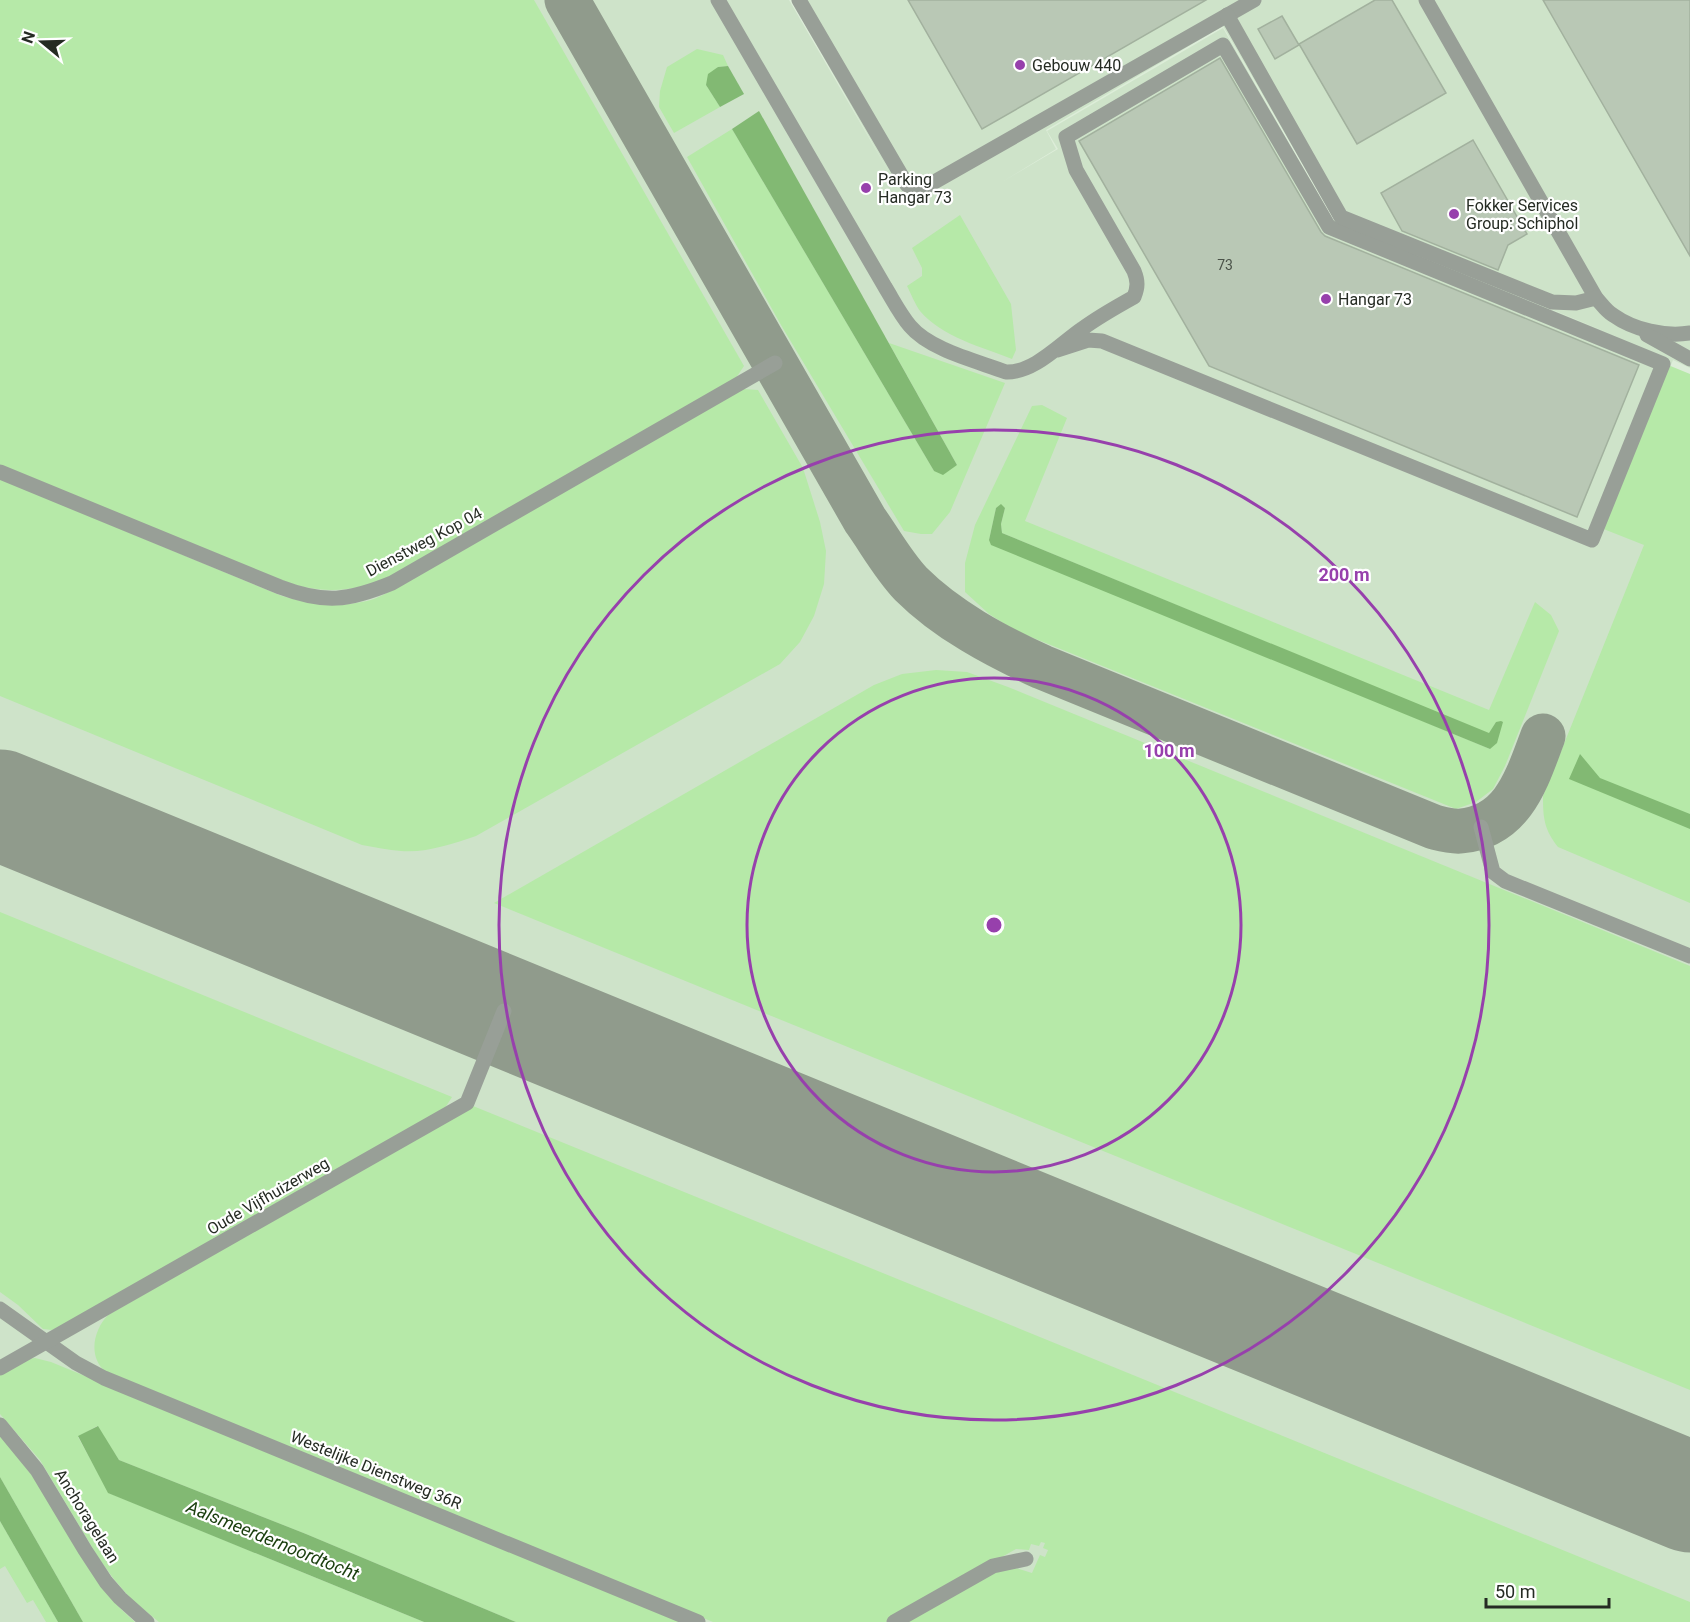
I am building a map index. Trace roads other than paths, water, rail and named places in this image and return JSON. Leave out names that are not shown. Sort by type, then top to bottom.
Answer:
[{"type":"lane","points":[[718,0],[885,287],[911,327],[935,345],[1006,372],[1016,373],[1057,350],[1088,340],[1102,341],[1592,540],[1663,364],[1329,227],[1223,45],[1066,137],[1076,170],[1134,271],[1138,282],[1134,297],[1080,329],[1057,350]]},
{"type":"lane","points":[[799,0],[907,185],[921,189],[1254,0]]},
{"type":"lane","points":[[1426,0],[1596,298],[1611,314],[1690,359]]},
{"type":"lane","points":[[1227,15],[1341,217],[1552,302],[1576,303],[1596,298]]},
{"type":"lane","points":[[1632,326],[1675,336],[1690,333]]},
{"type":"lane","name":"Dienstweg Kop 04","points":[[0,472],[298,594],[340,599],[368,593],[392,583],[775,363]]},
{"type":"lane","points":[[1480,827],[1493,872],[1505,881],[1690,956]]},
{"type":"lane","name":"Oude Vijfhuizerweg","points":[[0,1368],[467,1103],[504,1011]]},
{"type":"lane","name":"Westelijke Dienstweg 36R","points":[[0,1309],[88,1370],[105,1378],[698,1622]]},
{"type":"lane","name":"Anchoragelaan","points":[[0,1425],[37,1470],[106,1582],[147,1622]]},
{"type":"lane","points":[[894,1622],[993,1566],[1026,1559]]},
{"type":"water","points":[[728,66],[744,94],[720,107],[706,85],[708,74],[718,67]]},
{"type":"water","points":[[759,111],[957,465],[943,475],[934,471],[732,129]]},
{"type":"water","points":[[1001,504],[1005,508],[1001,524],[1002,533],[1489,733],[1496,722],[1501,721],[1503,722],[1497,743],[1490,749],[991,545],[989,540],[996,508]]},
{"type":"water","points":[[1580,754],[1600,778],[1690,814],[1690,829],[1569,779]]},
{"type":"water","name":"Aalsmeerdernoordtocht","points":[[98,1426],[119,1460],[306,1534],[516,1622],[424,1622],[108,1493],[78,1436]]},
{"type":"water","points":[[0,1477],[83,1622],[58,1622],[0,1521]]},
{"type":"place","name":"Gebouw 440","points":[[1020,65]]},
{"type":"place","name":"Parking Hangar 73","points":[[866,188]]},
{"type":"place","name":"Fokker Services Group: Schiphol","points":[[1454,214]]},
{"type":"place","name":"Hangar 73","points":[[1326,299]]}]
